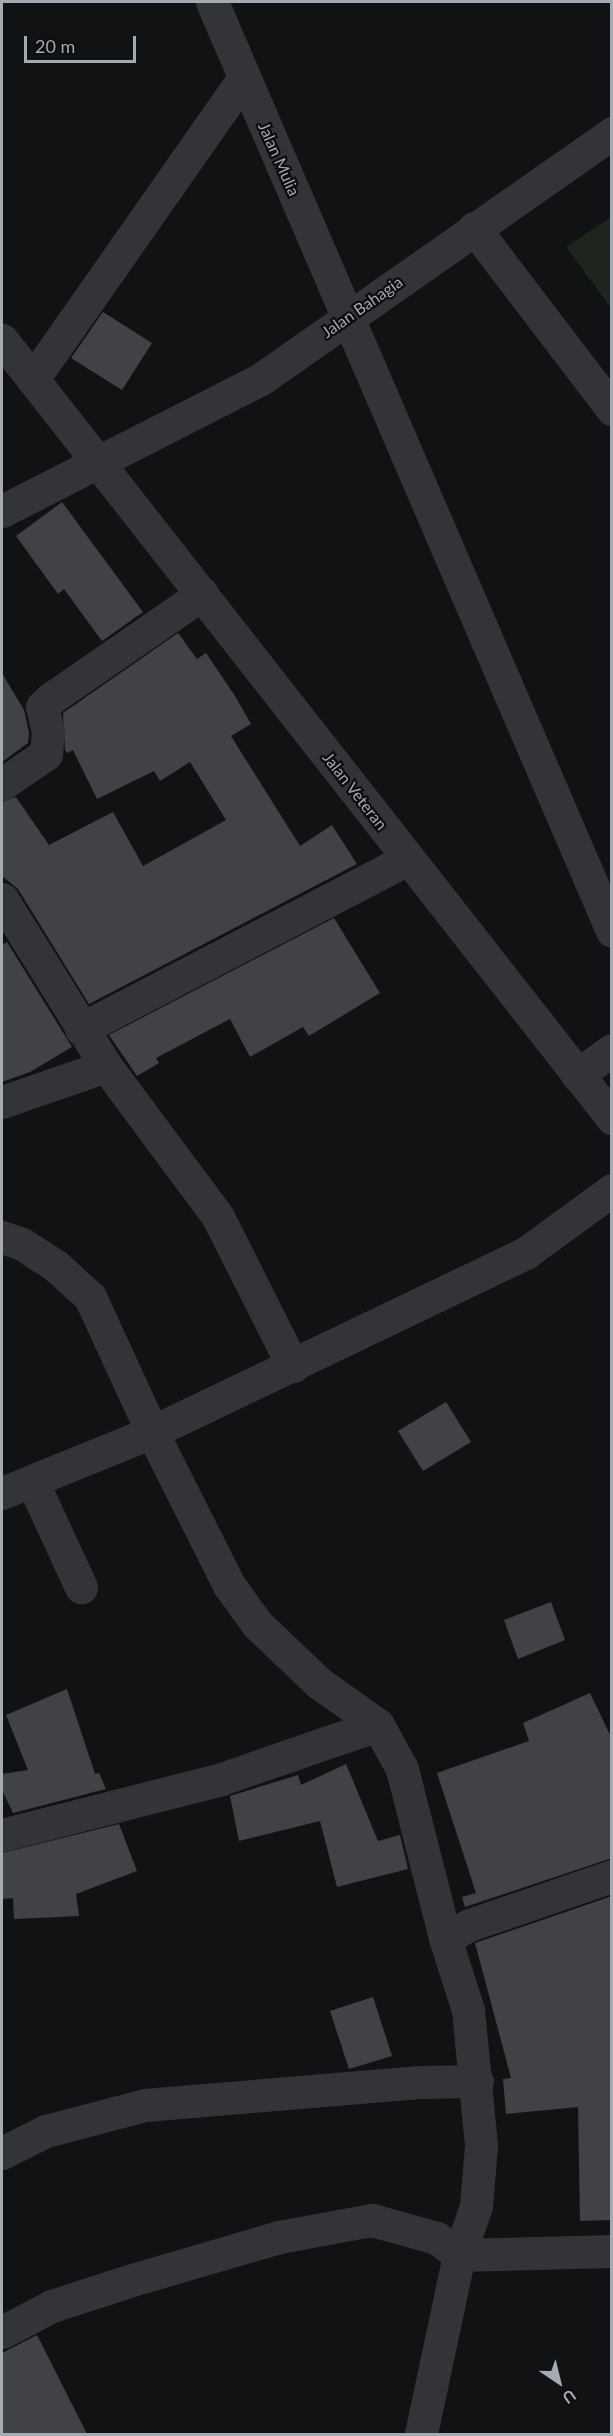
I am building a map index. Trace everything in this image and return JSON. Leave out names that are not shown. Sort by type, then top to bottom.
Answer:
[{"type":"street","name":"Jalan Mulia","points":[[212,2],[243,79],[350,316],[612,931]]},
{"type":"street","points":[[33,379],[243,79]]},
{"type":"street","name":"Jalan Bahagia","points":[[2,511],[261,379],[612,133]]},
{"type":"street","points":[[474,228],[612,409]]},
{"type":"street","name":"Jalan Veteran","points":[[2,340],[100,462],[407,859],[612,1118]]},
{"type":"street","points":[[2,784],[46,754],[48,732],[42,707],[50,699],[202,594]]},
{"type":"street","points":[[81,1029],[407,859]]},
{"type":"street","points":[[2,899],[106,1066],[218,1217],[293,1365]]},
{"type":"street","points":[[577,1075],[612,1050]]},
{"type":"street","points":[[2,1102],[106,1066]]},
{"type":"street","points":[[2,1493],[152,1432],[527,1252],[612,1190]]},
{"type":"street","points":[[2,1237],[22,1244],[56,1266],[90,1297],[152,1432],[229,1585],[258,1624],[319,1683],[378,1725],[402,1769],[445,1938],[468,2010],[477,2081],[481,2174],[476,2206],[459,2255],[421,2434]]},
{"type":"street","points":[[32,1481],[81,1587]]},
{"type":"street","points":[[2,1835],[221,1779],[378,1725]]},
{"type":"street","points":[[445,1938],[469,1925],[612,1876]]},
{"type":"street","points":[[4,2145],[145,2104],[477,2081]]},
{"type":"street","points":[[2,2332],[52,2306],[132,2280],[279,2237],[372,2220],[437,2238],[459,2255],[612,2251]]},
{"type":"shaded area","points":[[611,217],[611,308],[566,247]]},
{"type":"building","points":[[103,312],[152,343],[122,390],[71,358]]},
{"type":"building","points":[[62,502],[143,612],[102,641],[64,589],[58,594],[16,536]]},
{"type":"building","points":[[178,633],[197,659],[206,653],[235,696],[251,724],[231,736],[300,846],[332,825],[357,864],[89,1004],[18,889],[2,876],[2,802],[16,797],[49,845],[113,812],[143,866],[226,820],[190,762],[160,781],[154,771],[97,799],[73,750],[67,753],[65,750],[63,713]]},
{"type":"building","points":[[2,673],[24,710],[29,733],[28,743],[2,762]]},
{"type":"building","points":[[334,918],[380,993],[309,1036],[303,1027],[250,1057],[230,1019],[156,1058],[159,1063],[137,1076],[109,1035]]},
{"type":"building","points":[[7,942],[72,1047],[30,1072],[2,1082],[2,945]]},
{"type":"building","points":[[446,1402],[471,1442],[423,1471],[398,1431]]},
{"type":"building","points":[[551,1602],[565,1640],[518,1659],[504,1620]]},
{"type":"building","points":[[67,1689],[95,1774],[99,1773],[106,1789],[13,1813],[2,1790],[2,1774],[28,1770],[6,1715]]},
{"type":"building","points":[[590,1693],[612,1739],[612,1858],[465,1907],[462,1897],[476,1893],[437,1773],[529,1741],[523,1723]]},
{"type":"building","points":[[346,1764],[378,1841],[400,1835],[408,1869],[337,1887],[320,1821],[239,1841],[230,1796],[298,1775],[301,1785]]},
{"type":"building","points":[[119,1824],[137,1871],[76,1894],[79,1916],[14,1919],[13,1898],[2,1899],[2,1853]]},
{"type":"building","points":[[612,1896],[612,2220],[580,2221],[578,2107],[506,2114],[503,2079],[511,2078],[475,1943]]},
{"type":"building","points":[[373,1997],[392,2056],[349,2069],[330,2011]]},
{"type":"building","points":[[37,2335],[87,2434],[2,2434],[2,2353]]}]
